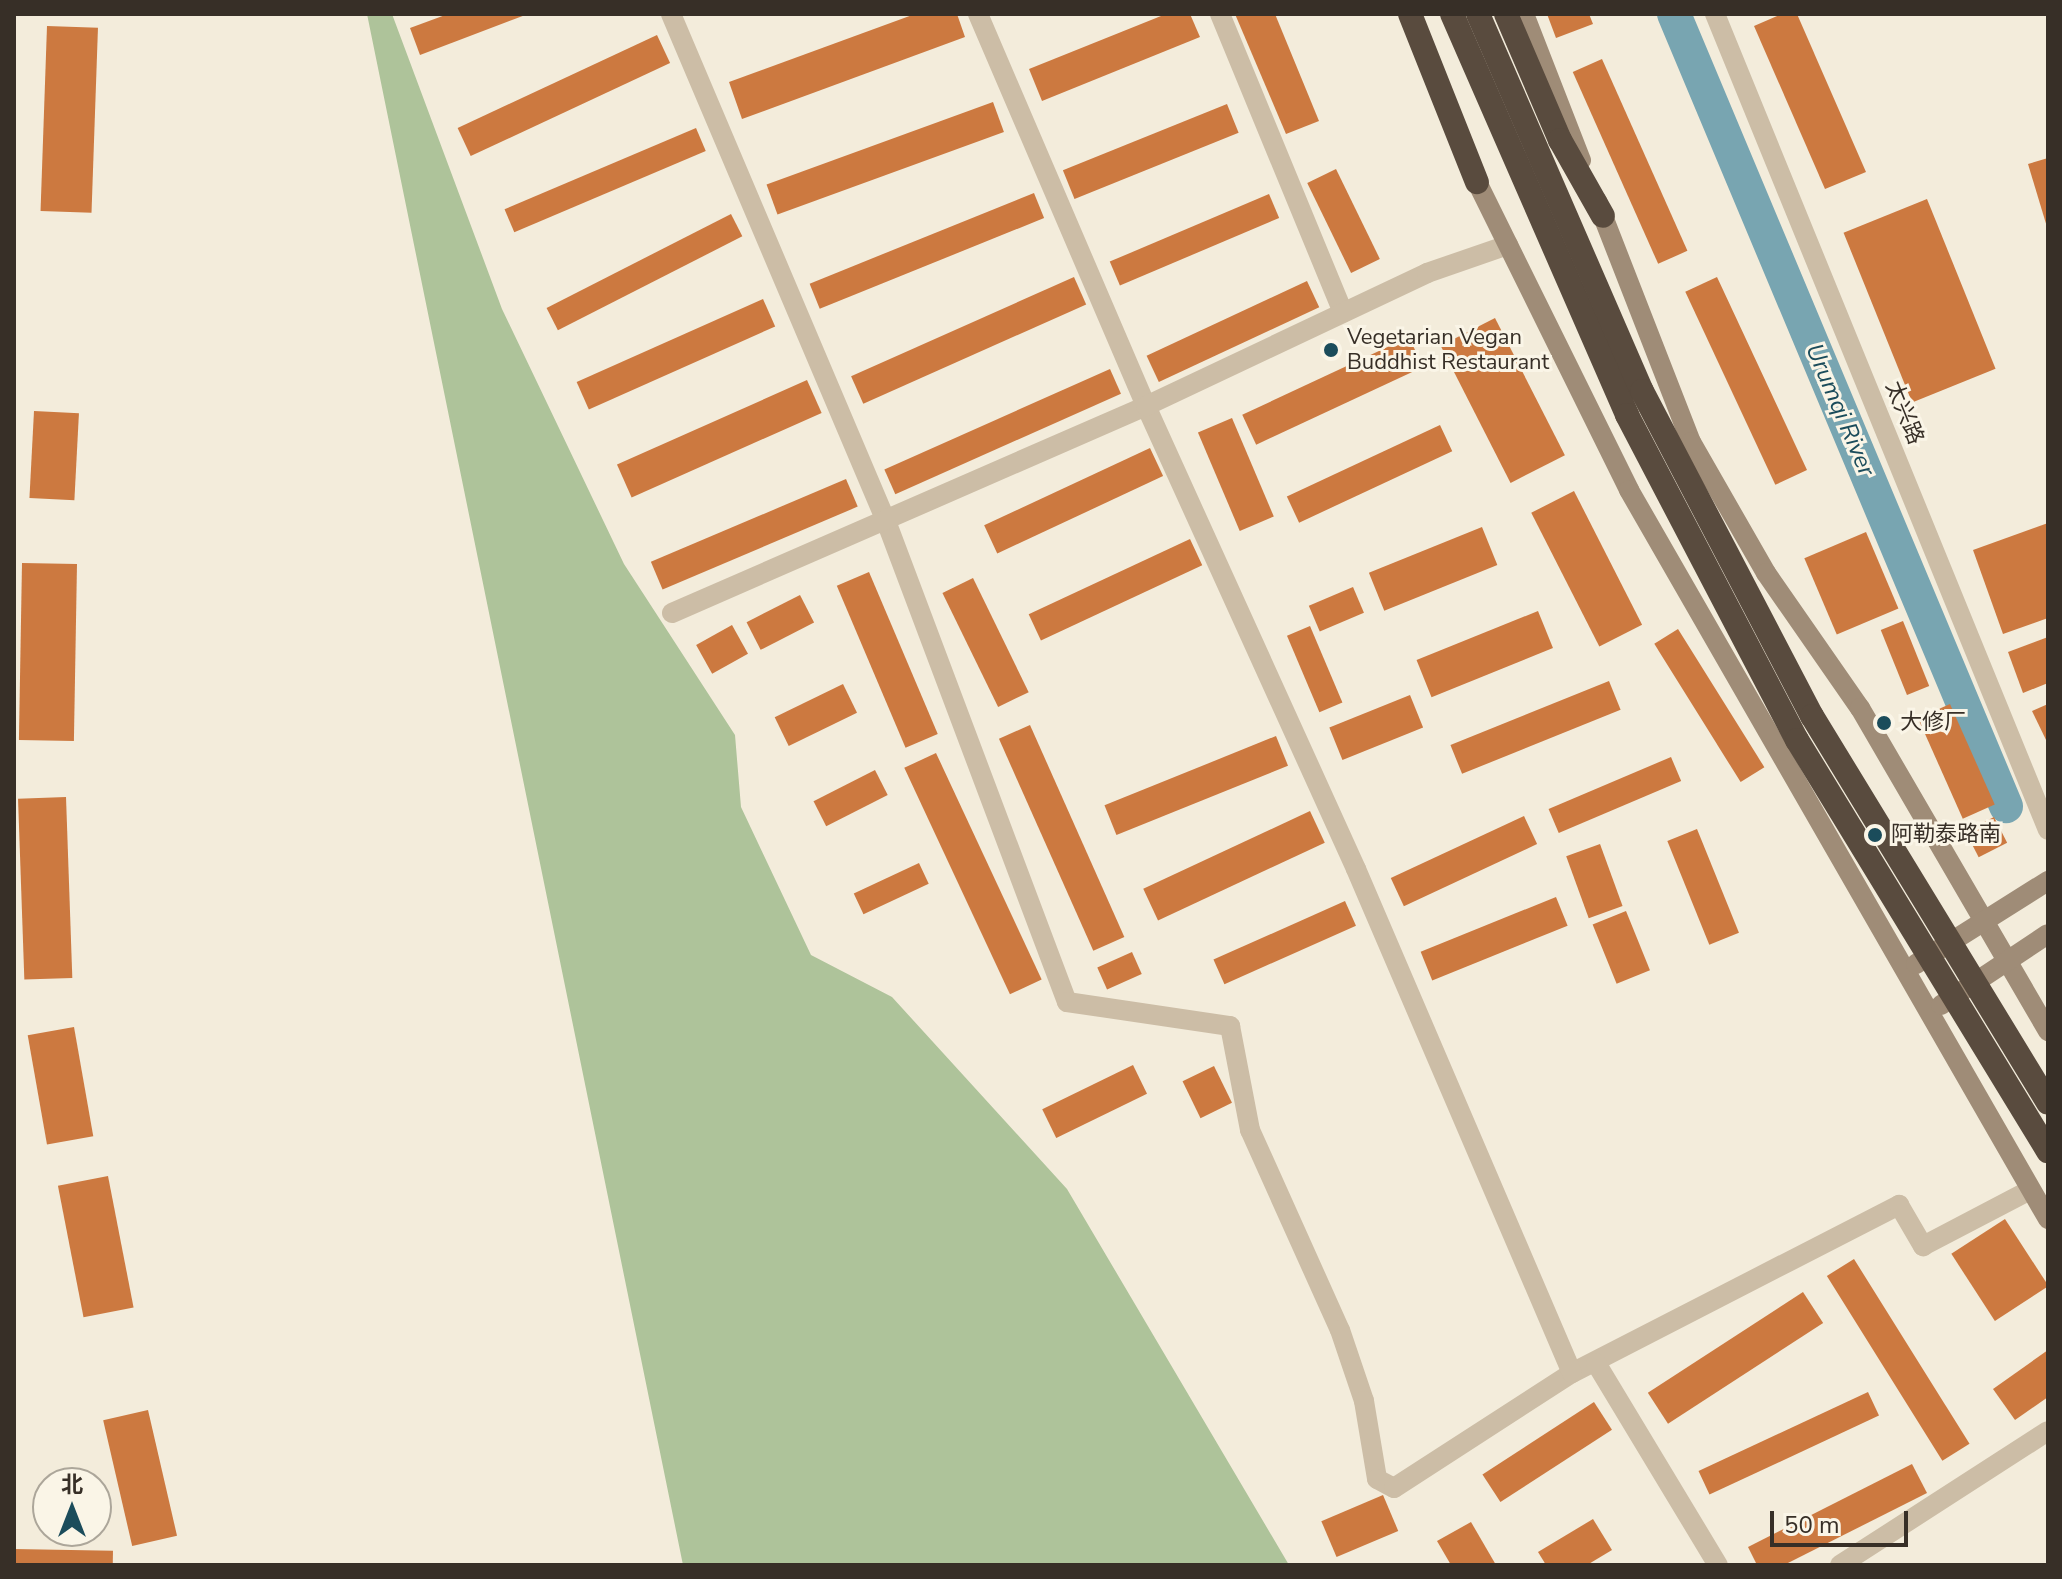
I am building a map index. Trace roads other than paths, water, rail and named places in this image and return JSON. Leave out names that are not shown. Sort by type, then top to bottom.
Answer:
[{"type":"highway","points":[[1410,14],[1477,182]]},
{"type":"highway","points":[[1452,14],[1627,415],[1782,712],[2048,1152]]},
{"type":"highway","points":[[1478,14],[1642,391],[1805,702],[2048,1103]]},
{"type":"highway","points":[[1506,14],[1560,140],[1603,216]]},
{"type":"main road","points":[[1399,14],[1433,97],[1629,490],[2048,1219]]},
{"type":"main road","points":[[1524,14],[1691,442],[1766,573],[1860,708],[2048,1031]]},
{"type":"main road","points":[[1906,970],[2048,881]]},
{"type":"main road","points":[[1931,1012],[2048,934]]},
{"type":"street","points":[[671,14],[886,521],[1067,1002],[1230,1026],[1250,1130],[1340,1330],[1364,1401],[1377,1479],[1394,1488],[1572,1373],[1899,1205],[1923,1246],[2030,1190]]},
{"type":"street","points":[[978,14],[1146,406],[1356,869],[1572,1373]]},
{"type":"street","points":[[1220,14],[1343,313]]},
{"type":"street","name":"太兴路","points":[[1715,14],[2048,830]]},
{"type":"street","points":[[672,613],[1146,406],[1427,273],[1508,245]]},
{"type":"street","points":[[1596,1363],[1718,1565]]},
{"type":"street","points":[[1840,1565],[2048,1431]]},
{"type":"waterway","name":"Urumqi River","points":[[1674,14],[2006,806]]},
{"type":"place","name":"Vegetarian Vegan Buddhist Restaurant","points":[[1331,350]]},
{"type":"place","name":"大修厂","points":[[1884,723]]},
{"type":"place","name":"阿勒泰路南","points":[[1875,835]]}]
